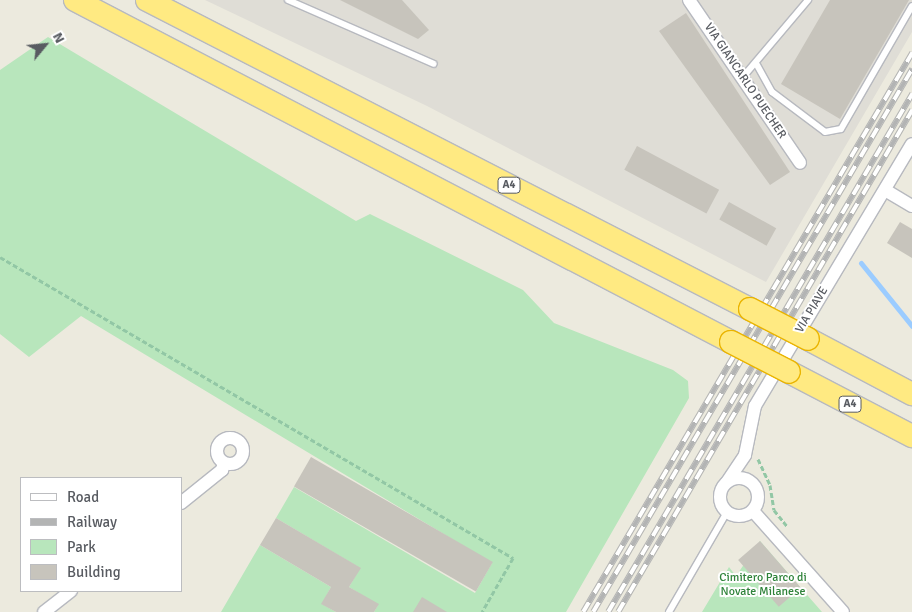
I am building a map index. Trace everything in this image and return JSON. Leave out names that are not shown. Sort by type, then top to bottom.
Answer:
[{"type":"highway","name":"A4","points":[[75,0],[912,436]]},
{"type":"highway","name":"A4","points":[[147,0],[912,394]]},
{"type":"street","name":"VIA GIANCARLO PUECHER","points":[[689,0],[800,163]]},
{"type":"street","name":"VIA PIAVE","points":[[727,482],[745,455],[755,406],[912,144]]},
{"type":"street","points":[[885,190],[912,206]]},
{"type":"street","points":[[182,502],[222,470],[224,463]]},
{"type":"street","points":[[745,479],[755,486],[758,499],[753,511],[743,516],[727,512],[720,497],[727,482],[745,479]]},
{"type":"street","points":[[753,511],[843,612]]},
{"type":"street","points":[[44,612],[70,592]]},
{"type":"lane","points":[[288,0],[434,64]]},
{"type":"lane","points":[[743,77],[757,65],[808,0]]},
{"type":"lane","points":[[757,65],[772,92],[825,132],[841,128],[912,6]]},
{"type":"lane","points":[[669,612],[727,512]]},
{"type":"path","points":[[0,257],[513,558],[482,612]]},
{"type":"shaded area","points":[[205,0],[912,0],[912,32],[766,282],[427,106]]},
{"type":"green space","points":[[48,37],[356,221],[370,214],[523,290],[554,323],[673,370],[688,381],[689,398],[566,612],[374,612],[378,605],[349,587],[360,568],[276,518],[294,487],[475,593],[492,563],[81,316],[29,357],[0,334],[0,70]]},
{"type":"green space","name":"Cimitero Parco di Novate Milanese","points":[[760,541],[822,612],[702,612],[729,567],[736,576]]},
{"type":"green space","points":[[260,545],[331,587],[322,604],[336,612],[221,612]]},
{"type":"building","points":[[340,0],[402,0],[429,30],[418,39]]},
{"type":"building","points":[[830,0],[909,0],[840,119],[781,84]]},
{"type":"building","points":[[686,13],[790,172],[770,185],[659,31]]},
{"type":"building","points":[[637,146],[719,190],[706,214],[624,170]]},
{"type":"building","points":[[729,202],[776,228],[767,246],[719,219]]},
{"type":"building","points":[[900,222],[912,229],[912,258],[887,243]]},
{"type":"building","points":[[311,457],[493,562],[476,591],[294,486]]},
{"type":"building","points":[[276,518],[361,568],[349,587],[379,604],[374,612],[336,612],[321,604],[331,587],[260,545]]},
{"type":"building","points":[[760,541],[801,588],[779,607],[738,560]]},
{"type":"building","points":[[422,597],[447,612],[413,612]]},
{"type":"waterway","points":[[861,263],[912,326]]},
{"type":"railway","points":[[583,612],[912,53]]},
{"type":"railway","points":[[593,612],[912,69]]},
{"type":"railway","points":[[608,612],[912,94]]},
{"type":"railway","points":[[618,612],[912,110]]}]
